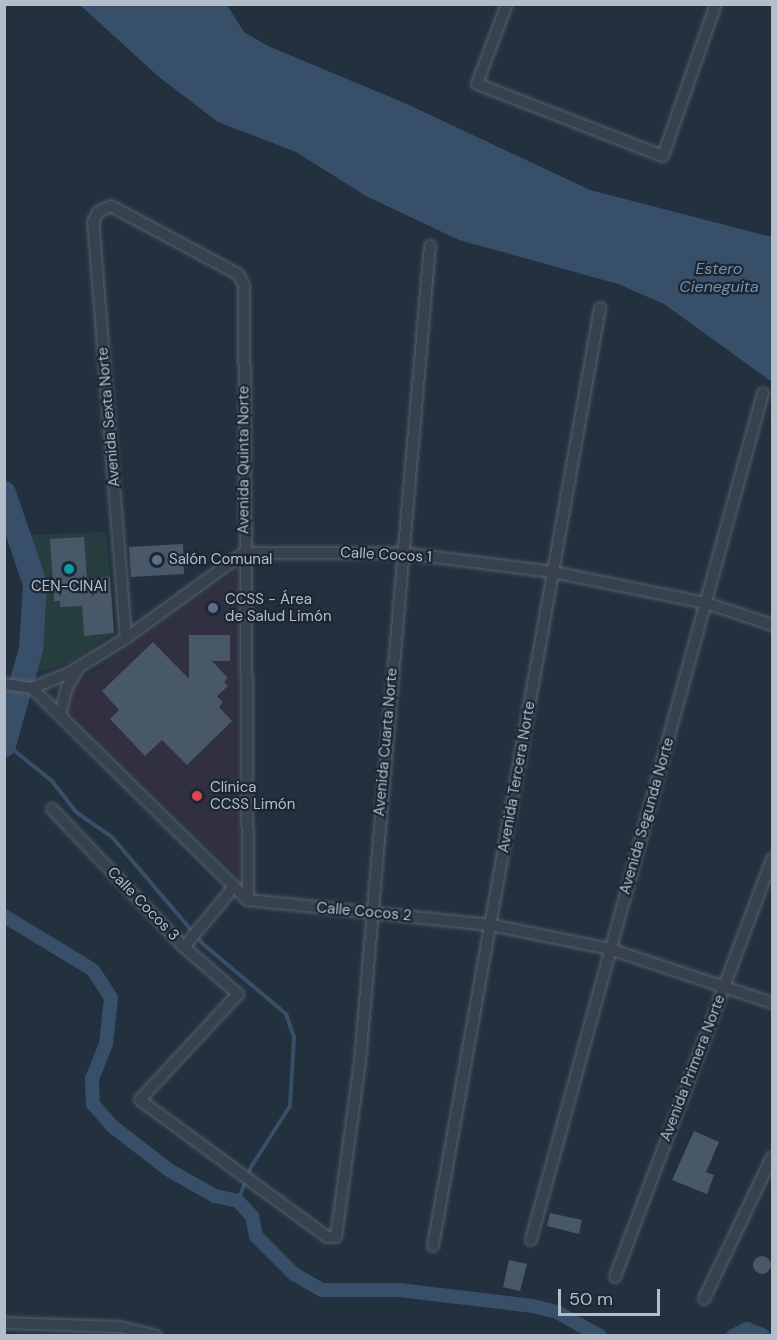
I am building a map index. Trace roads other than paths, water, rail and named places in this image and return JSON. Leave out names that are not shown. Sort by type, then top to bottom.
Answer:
[{"type":"street","points":[[507,4],[477,84],[663,156],[716,4]]},
{"type":"street","name":"Avenida Quinta Norte","points":[[111,206],[238,274],[244,285],[248,900]]},
{"type":"street","name":"Avenida Sexta Norte","points":[[111,206],[98,212],[93,222],[126,638]]},
{"type":"street","name":"Avenida Cuarta Norte","points":[[140,1100],[327,1237],[336,1237],[360,1062],[371,912],[430,246]]},
{"type":"street","name":"Avenida Tercera Norte","points":[[433,1246],[600,308]]},
{"type":"street","name":"Avenida Segunda Norte","points":[[531,1240],[764,393]]},
{"type":"street","points":[[4,684],[32,688],[80,666],[126,638],[244,553]]},
{"type":"street","name":"Calle Cocos 1","points":[[244,553],[402,553],[553,572],[706,603],[772,625]]},
{"type":"street","points":[[60,715],[67,687],[80,666]]},
{"type":"street","points":[[32,688],[233,888],[248,900]]},
{"type":"street","name":"Calle Cocos 3","points":[[52,809],[184,947],[238,994],[140,1100]]},
{"type":"street","name":"Avenida Primera Norte","points":[[615,1276],[772,859]]},
{"type":"street","points":[[184,947],[233,888]]},
{"type":"street","name":"Calle Cocos 2","points":[[248,900],[491,925],[610,949],[724,985],[772,1003]]},
{"type":"street","points":[[704,1299],[772,1157]]},
{"type":"street","points":[[4,1323],[120,1328],[156,1335]]},
{"type":"water","name":"Estero Cieneguita","points":[[80,5],[227,5],[244,32],[268,46],[407,104],[590,190],[772,237],[772,382],[664,304],[618,284],[459,240],[366,196],[296,152],[218,122],[159,77]]},
{"type":"waterway","points":[[4,493],[35,584],[31,649],[4,745]]},
{"type":"waterway","points":[[5,743],[52,781],[76,812],[112,837],[203,944],[286,1014],[294,1037],[290,1106],[251,1167],[238,1201]]},
{"type":"waterway","points":[[4,916],[93,970],[111,998],[106,1044],[92,1078],[93,1104],[112,1126],[169,1170],[215,1196],[238,1201],[252,1216],[256,1236],[294,1274],[322,1290],[399,1290],[533,1306],[557,1312],[600,1336]]},
{"type":"waterway","points":[[733,1336],[747,1329],[764,1336]]},
{"type":"place","name":"Salón Comunal","points":[[157,560]]},
{"type":"place","name":"CEN-CINAI","points":[[69,569]]},
{"type":"place","name":"CCSS - Área de Salud Limón","points":[[213,608]]},
{"type":"place","name":"Clínica CCSS Limón","points":[[197,796]]}]
